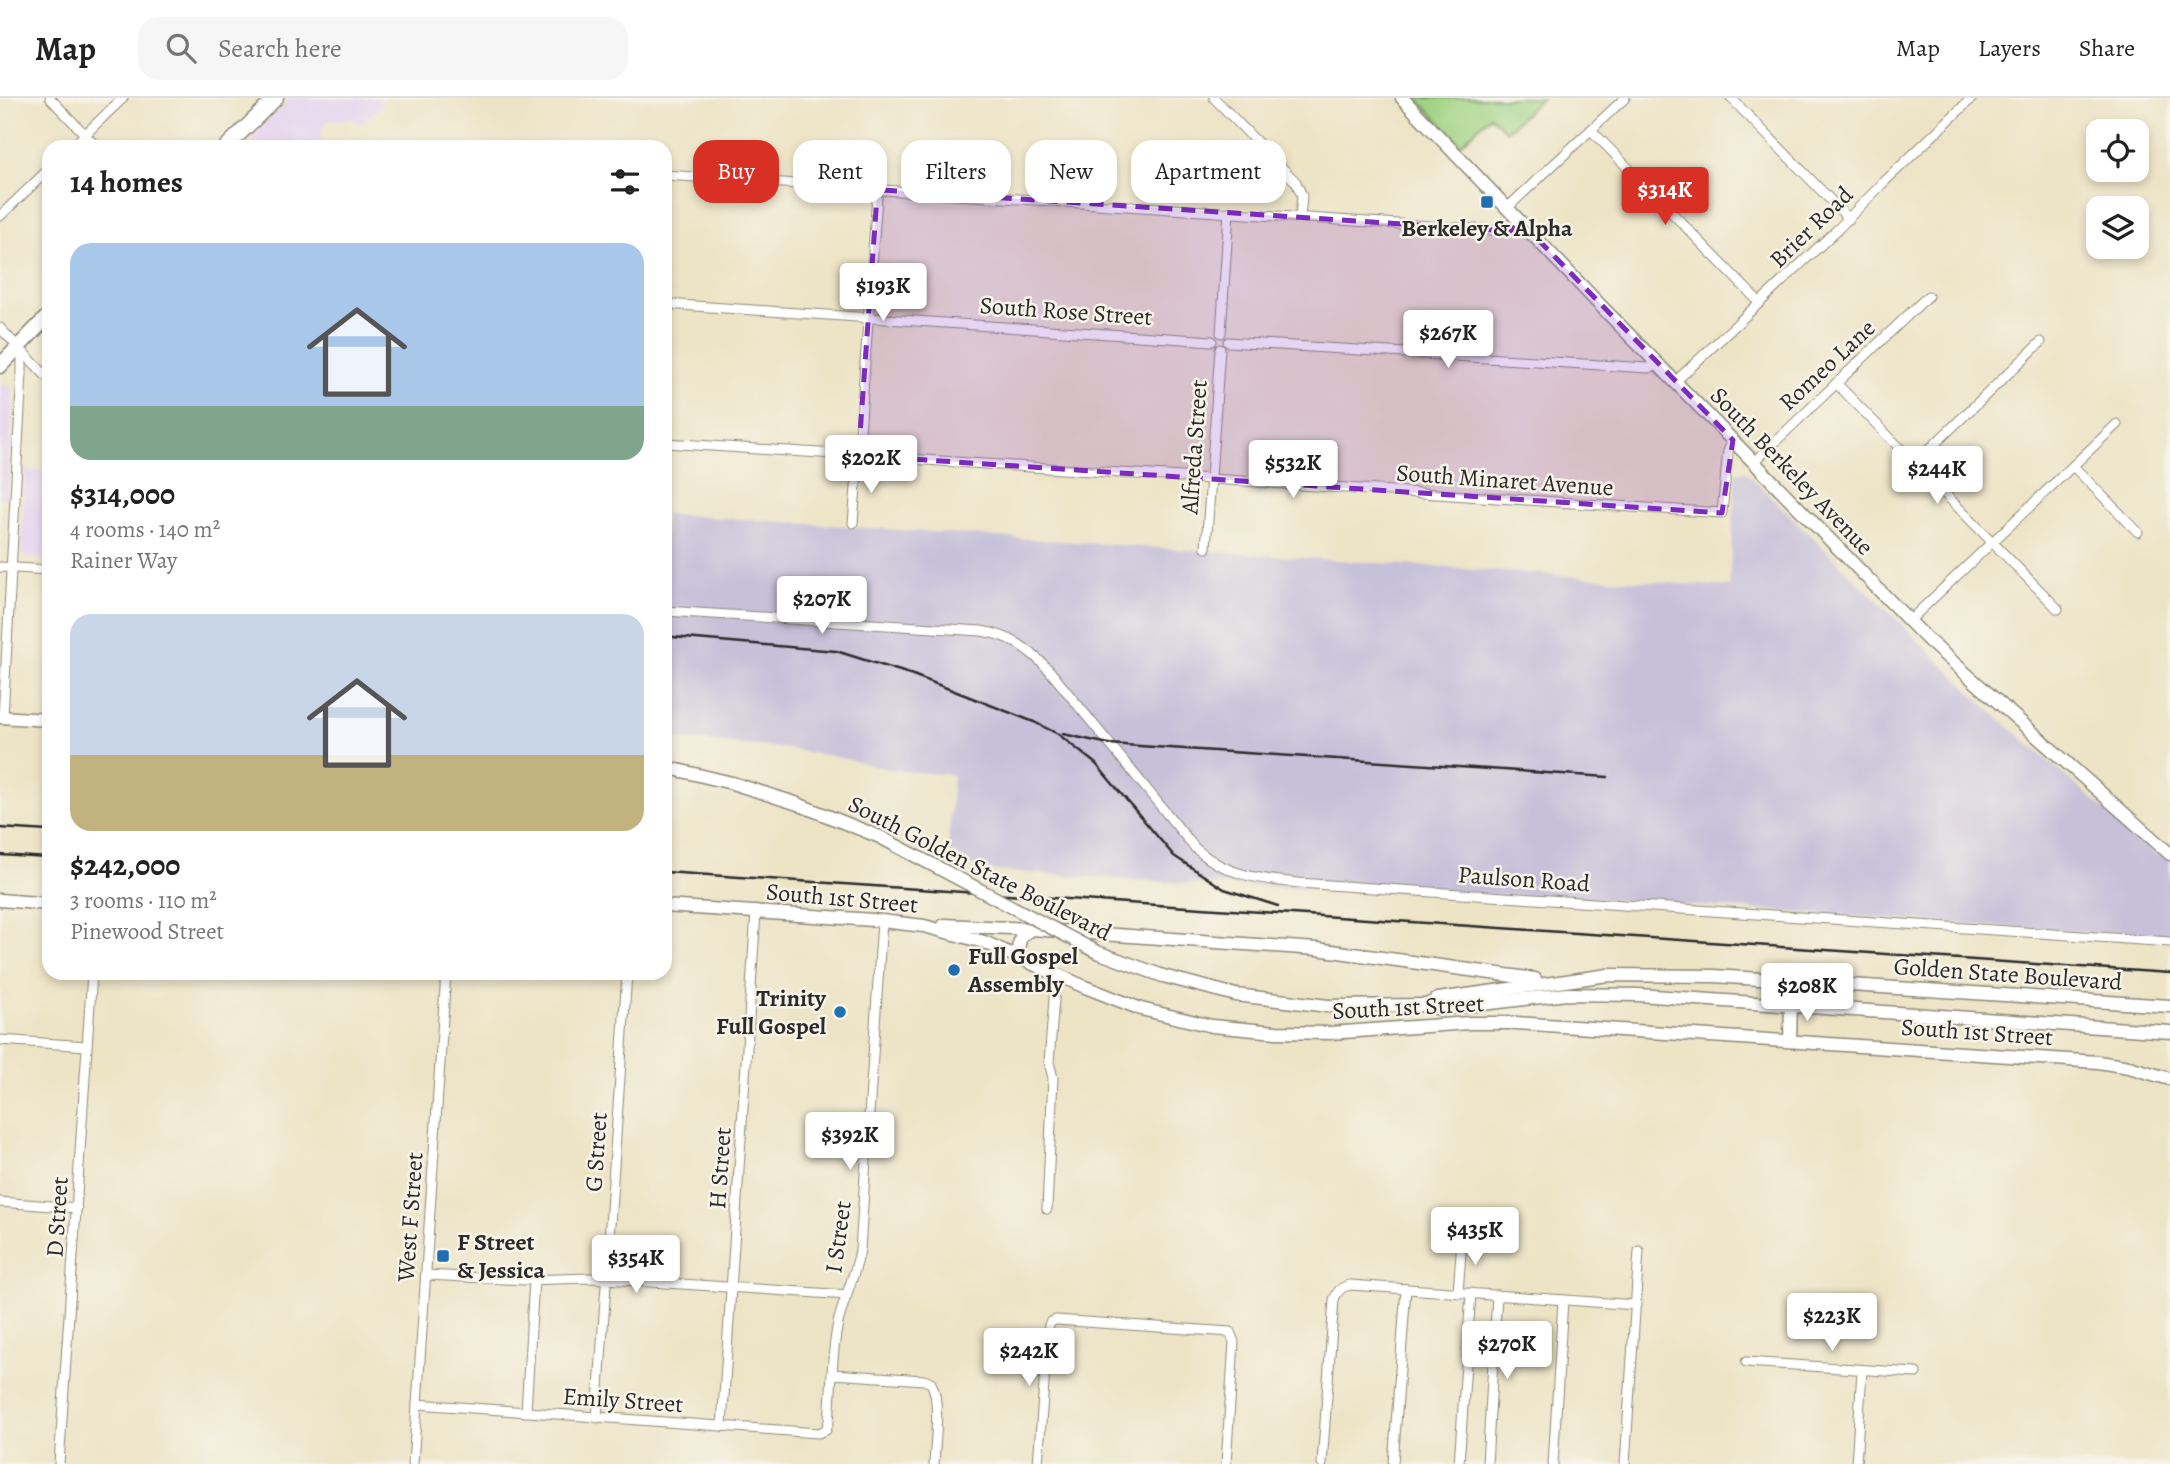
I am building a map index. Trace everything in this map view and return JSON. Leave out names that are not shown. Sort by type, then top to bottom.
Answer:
[{"type":"main road","points":[[233,140],[276,98]]},
{"type":"main road","name":"South Berkeley Avenue","points":[[1402,98],[1909,621],[1975,683],[2170,854]]},
{"type":"main road","points":[[0,366],[42,322]]},
{"type":"main road","points":[[1,717],[42,720]]},
{"type":"main road","name":"South Golden State Boulevard","points":[[672,769],[732,783],[795,803],[880,838],[1097,952],[1163,976],[1236,995]]},
{"type":"main road","points":[[0,900],[42,903]]},
{"type":"main road","name":"South 1st Street","points":[[672,906],[913,924],[971,938],[1141,1009],[1187,1021],[1244,1030],[1357,1033],[1492,1022],[2098,1062],[2129,1067],[2170,1079]]},
{"type":"main road","points":[[913,924],[1031,929],[1317,949],[1513,978],[1563,980]]},
{"type":"main road","points":[[1016,956],[1021,936],[1031,929]]},
{"type":"main road","name":"Golden State Boulevard","points":[[1427,1005],[1438,999],[1563,980],[1618,975],[1691,975],[2170,1006]]},
{"type":"main road","name":"Golden State Boulevard","points":[[1236,995],[1328,1006],[1427,1005],[1440,1009],[1508,999],[1590,994],[1791,1005],[2170,1032]]},
{"type":"main road","points":[[1790,1041],[1791,1005]]},
{"type":"street","points":[[50,98],[90,140]]},
{"type":"street","points":[[80,140],[123,98]]},
{"type":"street","points":[[1214,98],[1298,185],[1302,196],[1300,217]]},
{"type":"street","points":[[1507,208],[1625,98]]},
{"type":"street","points":[[1731,98],[1849,219]]},
{"type":"street","name":"Brier Road","points":[[1675,382],[1849,219],[1972,98]]},
{"type":"street","points":[[1591,130],[1760,303]]},
{"type":"street","points":[[0,216],[42,176]]},
{"type":"street","points":[[672,176],[793,185]]},
{"type":"street","points":[[887,193],[1506,231],[1521,222]]},
{"type":"street","points":[[853,523],[876,203]]},
{"type":"street","points":[[1221,333],[1229,212]]},
{"type":"street","name":"Romeo Lane","points":[[1754,462],[1928,296]]},
{"type":"street","name":"South Rose Street","points":[[672,304],[1212,341]]},
{"type":"street","points":[[0,328],[42,372]]},
{"type":"street","points":[[1221,333],[1226,335],[1228,342],[1220,349],[1215,347],[1212,341],[1216,334],[1221,333]]},
{"type":"street","points":[[1228,342],[1648,368],[1659,365]]},
{"type":"street","points":[[1915,463],[2041,342]]},
{"type":"street","points":[[1,717],[22,372],[22,357],[18,346]]},
{"type":"street","name":"Alfreda Street","points":[[1206,548],[1220,349]]},
{"type":"street","points":[[22,372],[34,364]]},
{"type":"street","points":[[1836,383],[2058,609]]},
{"type":"street","points":[[1909,621],[2117,424]]},
{"type":"street","name":"South Minaret Avenue","points":[[672,443],[1722,513],[1728,451],[1732,440]]},
{"type":"street","points":[[2073,466],[2138,532]]},
{"type":"street","points":[[0,567],[42,570]]},
{"type":"street","name":"Paulson Road","points":[[672,611],[981,631],[1008,637],[1034,654],[1189,842],[1220,866],[1248,877],[1299,883],[2170,942]]},
{"type":"street","name":"H Street","points":[[722,1426],[756,912]]},
{"type":"street","name":"I Street","points":[[826,1430],[836,1334],[855,1276],[860,1250],[881,921]]},
{"type":"street","points":[[1047,1209],[1053,1079],[1049,1062],[1056,974]]},
{"type":"street","name":"D Street","points":[[59,1464],[91,980]]},
{"type":"street","name":"West F Street","points":[[413,1464],[446,980]]},
{"type":"street","name":"G Street","points":[[597,1418],[627,980]]},
{"type":"street","points":[[0,1040],[86,1046]]},
{"type":"street","points":[[0,1202],[77,1208]]},
{"type":"street","points":[[1458,1293],[1462,1238]]},
{"type":"street","points":[[1625,1464],[1639,1251]]},
{"type":"street","points":[[426,1275],[534,1280],[607,1278],[847,1295]]},
{"type":"street","points":[[526,1412],[534,1280]]},
{"type":"street","points":[[1322,1464],[1334,1300],[1338,1291],[1350,1285],[1636,1305]]},
{"type":"street","points":[[1393,1464],[1406,1289]]},
{"type":"street","points":[[1459,1464],[1471,1293]]},
{"type":"street","points":[[1487,1464],[1497,1295]]},
{"type":"street","points":[[1553,1464],[1563,1300]]},
{"type":"street","points":[[1038,1464],[1048,1329],[1050,1322],[1056,1320],[1226,1330],[1233,1334],[1226,1464]]},
{"type":"street","points":[[1746,1362],[1916,1373]]},
{"type":"street","points":[[1856,1464],[1862,1370]]},
{"type":"street","points":[[833,1374],[924,1380],[931,1383],[935,1390],[936,1416],[934,1464]]},
{"type":"street","name":"Emily Street","points":[[417,1404],[818,1433],[826,1430]]},
{"type":"highlighted area","points":[[883,190],[1510,231],[1521,222],[1733,440],[1722,513],[866,456],[859,448],[877,196]]},
{"type":"shaded area","points":[[291,98],[376,98],[383,104],[359,125],[354,119],[327,120],[322,128],[321,140],[251,140]]},
{"type":"shaded area","points":[[0,386],[12,388],[13,393],[7,499],[0,499]]},
{"type":"shaded area","points":[[25,469],[42,470],[42,559],[26,558],[21,551]]},
{"type":"shaded area","points":[[1745,471],[1983,704],[2158,856],[2170,842],[2170,938],[1565,897],[1197,884],[981,870],[948,850],[953,775],[891,770],[782,748],[672,739],[672,514],[1729,587],[1736,473]]},
{"type":"green space","points":[[1416,98],[1542,98],[1506,131],[1490,116],[1461,144]]},
{"type":"railway","points":[[673,637],[836,651],[913,675],[1034,722],[1058,734],[1096,764],[1174,856],[1224,889],[1278,906]]},
{"type":"railway","points":[[1063,734],[1109,744],[1608,777]]},
{"type":"railway","points":[[0,828],[42,831]]},
{"type":"railway","points":[[0,855],[42,858]]},
{"type":"railway","points":[[672,872],[2170,973]]},
{"type":"place","name":"Berkeley & Alpha","points":[[1487,202]]},
{"type":"place","name":"Full Gospel Assembly","points":[[954,970]]},
{"type":"place","name":"Trinity Full Gospel","points":[[840,1012]]},
{"type":"place","name":"F Street & Jessica","points":[[443,1256]]}]
